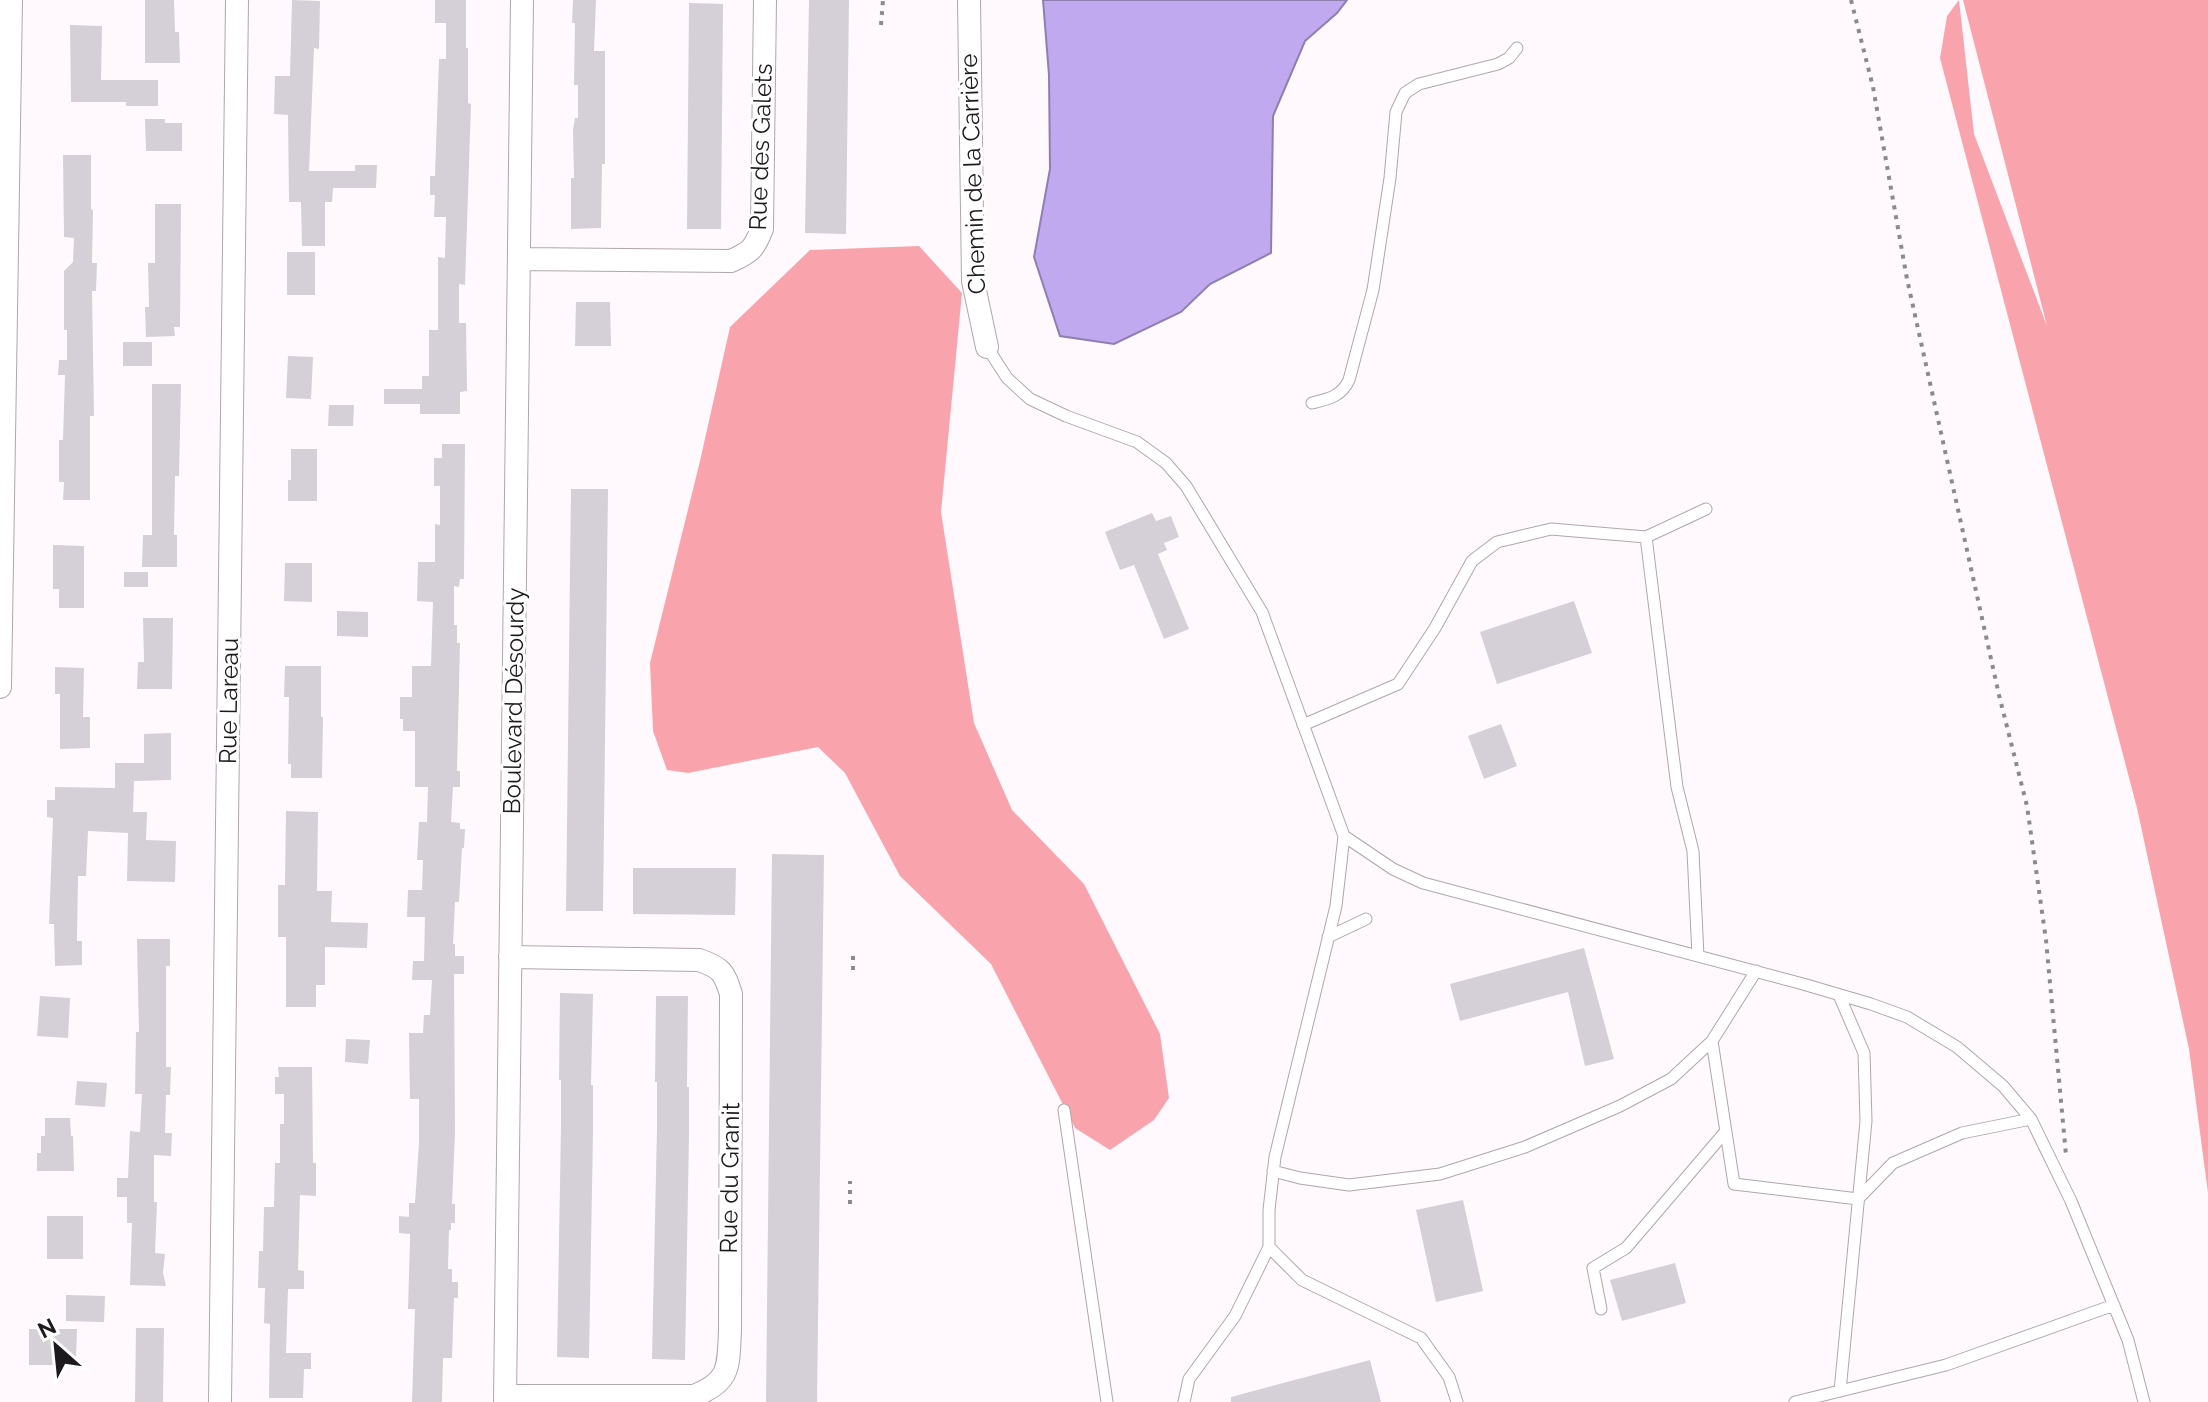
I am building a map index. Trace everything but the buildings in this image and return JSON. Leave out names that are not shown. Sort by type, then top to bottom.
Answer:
[{"type":"street","points":[[0,687],[11,0]]},
{"type":"street","name":"Rue Lareau","points":[[220,1402],[237,0]]},
{"type":"street","name":"Boulevard Désourdy","points":[[505,1399],[522,0]]},
{"type":"street","name":"Rue des Galets","points":[[520,259],[731,261],[755,246],[762,229],[765,0]]},
{"type":"street","name":"Chemin de la Carrière","points":[[969,0],[973,281],[987,347]]},
{"type":"street","name":"Rue du Granit","points":[[505,1399],[694,1396],[722,1379],[728,1362],[730,1331],[731,994],[721,970],[699,960],[510,957]]},
{"type":"lane","points":[[1312,403],[1333,398],[1349,380],[1373,290],[1390,178],[1396,112],[1405,93],[1419,84],[1498,64],[1509,58],[1517,48]]},
{"type":"lane","points":[[987,347],[1007,378],[1030,399],[1137,442],[1166,463],[1186,486],[1262,612],[1344,836],[1336,906],[1275,1157],[1269,1210],[1269,1247],[1235,1316],[1189,1379],[1184,1402]]},
{"type":"lane","points":[[1303,725],[1398,684],[1435,628],[1472,561],[1497,542],[1551,529],[1646,537],[1706,509]]},
{"type":"lane","points":[[1646,537],[1677,787],[1693,851],[1698,956]]},
{"type":"lane","points":[[1344,836],[1393,869],[1423,883],[1839,995],[1907,1017],[1957,1047],[2003,1086],[2031,1119],[2071,1201],[2128,1340],[2144,1402]]},
{"type":"lane","points":[[1328,937],[1366,919]]},
{"type":"lane","points":[[1273,1171],[1349,1185],[1440,1174],[1525,1147],[1620,1106],[1671,1079],[1712,1041],[1756,971]]},
{"type":"lane","points":[[1839,995],[1864,1053],[1866,1121],[1840,1391]]},
{"type":"lane","points":[[1712,1041],[1734,1184],[1858,1199]]},
{"type":"lane","points":[[1064,1110],[1107,1402]]},
{"type":"lane","points":[[1858,1199],[1893,1163],[1962,1133],[2031,1119]]},
{"type":"lane","points":[[1601,1309],[1593,1268],[1626,1248],[1726,1131]]},
{"type":"lane","points":[[1269,1247],[1302,1280],[1421,1338],[1449,1377],[1457,1402]]},
{"type":"lane","points":[[1795,1402],[1946,1365],[2114,1305]]},
{"type":"path","points":[[881,25],[883,0]]},
{"type":"path","points":[[1851,0],[1873,87],[1907,279],[1999,695],[2027,806],[2046,940],[2066,1155]]},
{"type":"path","points":[[853,953],[853,970]]},
{"type":"path","points":[[850,1181],[850,1204]]},
{"type":"shaded area","points":[[1043,0],[1347,0],[1305,41],[1273,116],[1271,253],[1210,284],[1181,312],[1114,344],[1060,336],[1034,257],[1050,169],[1049,75]]},
{"type":"shaded area","points":[[1959,0],[1974,134],[2047,326],[1963,0],[2208,0],[2208,1193],[2189,1049],[2137,808],[1940,58],[1947,16]]},
{"type":"shaded area","points":[[919,246],[962,293],[941,512],[974,723],[1012,810],[1084,884],[1160,1034],[1169,1098],[1154,1120],[1110,1150],[1075,1128],[991,964],[900,876],[845,773],[818,747],[688,773],[667,770],[653,731],[650,663],[730,327],[810,250]]}]
